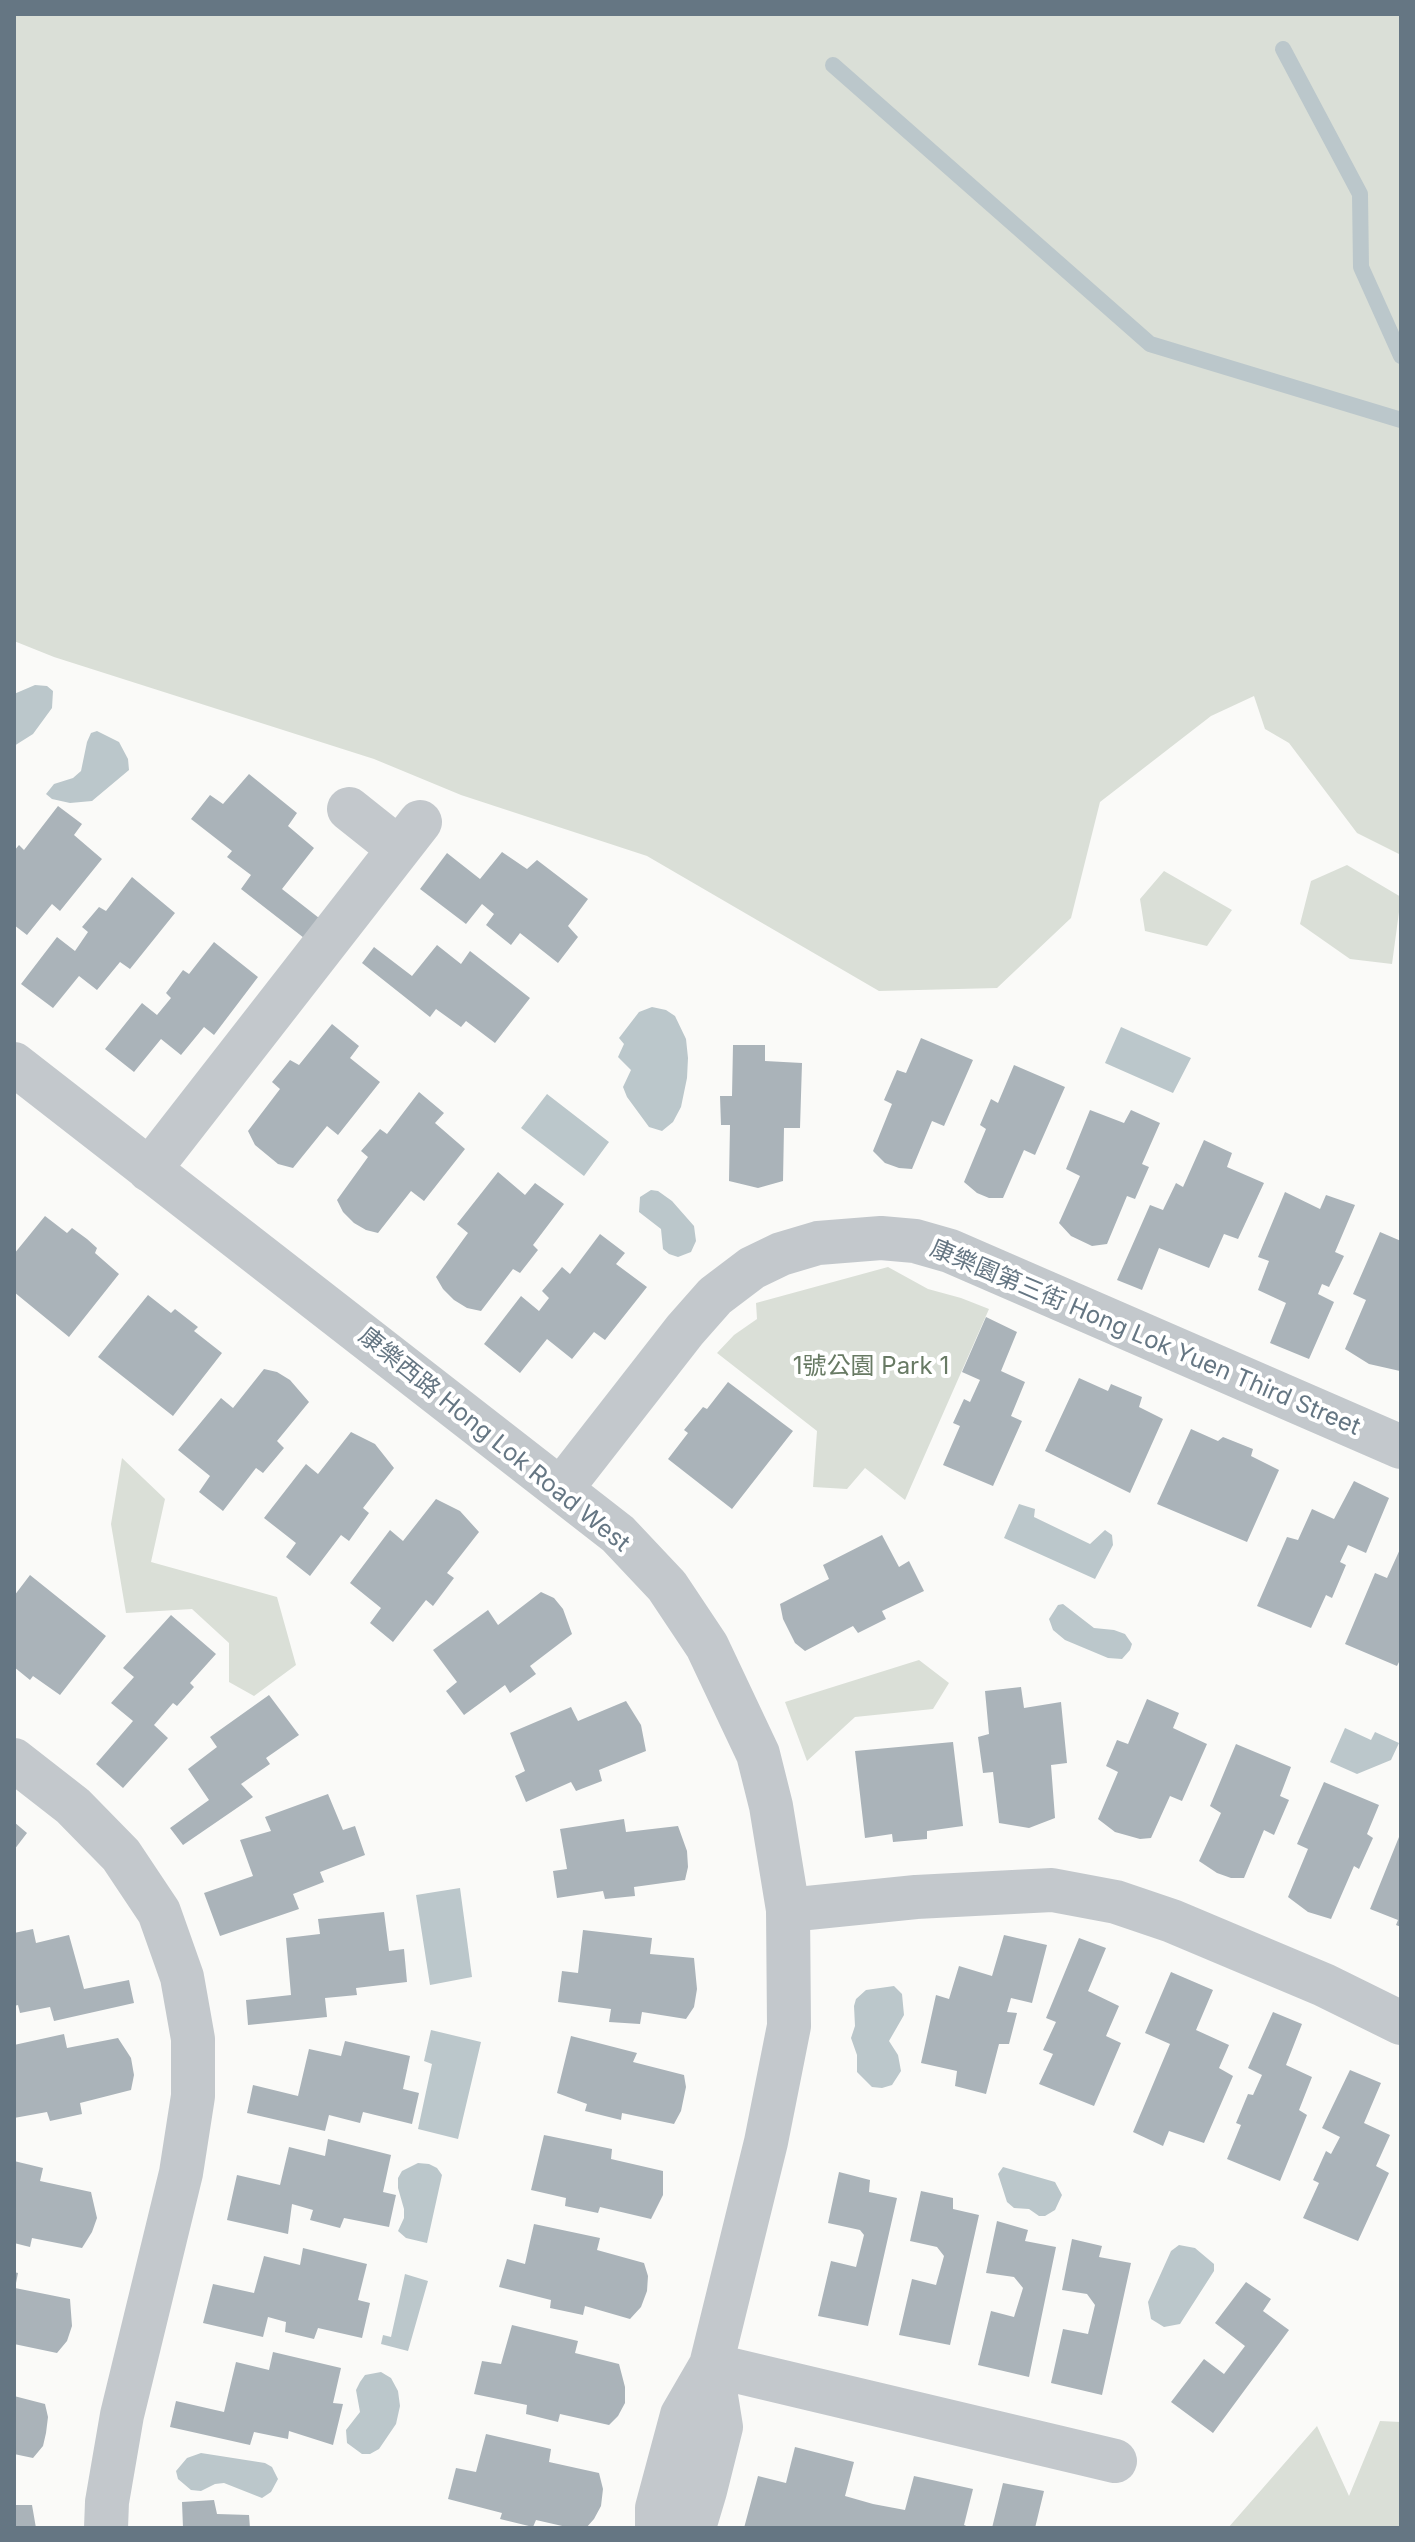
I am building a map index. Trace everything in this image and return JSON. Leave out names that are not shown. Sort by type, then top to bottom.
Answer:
[{"type":"street","points":[[149,1170],[409,835],[349,809]]},
{"type":"street","name":"康樂西路 Hong Lok Road West","points":[[14,1064],[618,1534],[667,1586],[707,1646],[758,1754],[771,1806],[788,1910],[789,2026],[766,2142],[711,2365],[682,2415],[657,2508],[657,2528]]},
{"type":"street","name":"康樂園第三街 Hong Lok Yuen Third Street","points":[[561,1489],[715,1296],[752,1268],[781,1254],[818,1243],[881,1238],[915,1241],[950,1251],[1401,1447]]},
{"type":"street","points":[[14,1760],[73,1806],[121,1855],[159,1912],[182,1977],[193,2039],[193,2096],[181,2173],[122,2415],[107,2502],[106,2528]]},
{"type":"street","points":[[788,1910],[916,1897],[1052,1890],[1116,1902],[1172,1921],[1296,1973],[1401,2023]]},
{"type":"street","points":[[711,2365],[1115,2461]]},
{"type":"street","name":"康樂西路 Hong Lok Road West","points":[[691,2528],[705,2491],[721,2427],[711,2365]]},
{"type":"green space","points":[[14,14],[1401,14],[1401,855],[1357,833],[1289,743],[1265,729],[1254,696],[1211,716],[1100,802],[1071,918],[997,988],[879,991],[647,856],[461,795],[374,759],[54,657],[14,641]]},
{"type":"green space","points":[[1347,865],[1401,897],[1392,964],[1350,959],[1300,924],[1311,881]]},
{"type":"green space","points":[[1164,871],[1232,910],[1207,946],[1145,931],[1140,899]]},
{"type":"green space","name":"1號公園 Park 1","points":[[888,1267],[928,1289],[989,1309],[905,1500],[865,1468],[847,1489],[813,1487],[817,1431],[717,1353],[734,1335],[757,1319],[756,1303]]},
{"type":"green space","points":[[122,1458],[165,1499],[151,1562],[277,1597],[296,1665],[254,1696],[229,1682],[229,1643],[192,1609],[126,1613],[111,1524]]},
{"type":"green space","points":[[919,1660],[949,1683],[933,1709],[855,1717],[807,1761],[785,1702]]},
{"type":"green space","points":[[1380,2421],[1401,2422],[1401,2528],[1228,2528],[1317,2426],[1349,2496]]},
{"type":"shaded area","points":[[35,685],[47,686],[53,691],[52,708],[33,734],[14,746],[14,694]]},
{"type":"shaded area","points":[[97,731],[119,742],[128,759],[129,770],[92,801],[70,803],[52,799],[46,794],[54,784],[73,778],[81,771],[87,742],[91,733]]},
{"type":"shaded area","points":[[652,1007],[675,1016],[686,1039],[688,1058],[681,1107],[673,1122],[662,1131],[649,1127],[627,1097],[623,1087],[631,1070],[618,1057],[624,1044],[619,1038],[639,1012]]},
{"type":"shaded area","points":[[1121,1027],[1191,1058],[1173,1093],[1105,1063]]},
{"type":"shaded area","points":[[547,1094],[609,1142],[584,1176],[521,1128]]},
{"type":"shaded area","points":[[651,1190],[672,1201],[694,1226],[696,1241],[691,1252],[678,1257],[669,1254],[663,1249],[661,1229],[639,1212],[640,1197]]},
{"type":"shaded area","points":[[1019,1504],[1035,1509],[1034,1517],[1090,1544],[1105,1530],[1112,1535],[1113,1545],[1095,1579],[1004,1538]]},
{"type":"shaded area","points":[[1063,1604],[1094,1628],[1125,1634],[1132,1644],[1130,1650],[1122,1659],[1108,1658],[1065,1640],[1053,1630],[1049,1619],[1058,1605]]},
{"type":"shaded area","points":[[1345,1728],[1371,1740],[1375,1732],[1399,1743],[1391,1760],[1357,1774],[1330,1762]]},
{"type":"shaded area","points":[[460,1888],[472,1977],[430,1985],[416,1895]]},
{"type":"shaded area","points":[[894,1986],[902,1994],[904,2015],[889,2041],[898,2055],[901,2071],[892,2085],[872,2087],[857,2072],[857,2055],[851,2038],[855,2026],[854,2006],[856,1999],[866,1990]]},
{"type":"shaded area","points":[[431,2030],[481,2042],[458,2139],[418,2129],[432,2064],[424,2061]]},
{"type":"shaded area","points":[[418,2163],[437,2168],[442,2175],[427,2243],[406,2238],[398,2231],[404,2209],[398,2178],[402,2171]]},
{"type":"shaded area","points":[[1003,2167],[1055,2182],[1062,2195],[1055,2210],[1039,2216],[1029,2209],[1014,2208],[1007,2202],[998,2174]]},
{"type":"shaded area","points":[[1179,2245],[1195,2248],[1214,2264],[1214,2271],[1180,2324],[1164,2327],[1151,2319],[1148,2302],[1171,2251]]},
{"type":"shaded area","points":[[405,2274],[428,2281],[408,2351],[381,2344],[383,2335],[391,2337]]},
{"type":"shaded area","points":[[381,2372],[391,2378],[398,2391],[400,2406],[396,2424],[379,2449],[362,2454],[347,2443],[346,2430],[360,2412],[356,2390],[360,2382],[365,2375]]},
{"type":"shaded area","points":[[201,2453],[265,2463],[272,2467],[278,2479],[271,2492],[262,2498],[224,2483],[201,2491],[191,2490],[178,2479],[176,2471],[187,2458]]},
{"type":"building","points":[[249,774],[297,813],[288,826],[314,848],[282,889],[319,918],[304,938],[241,889],[251,875],[227,857],[232,851],[191,819],[210,795],[223,804]]},
{"type":"building","points":[[58,806],[82,824],[74,835],[102,859],[60,911],[52,904],[27,935],[14,925],[14,851],[19,845],[24,850]]},
{"type":"building","points":[[502,852],[527,869],[537,860],[588,899],[568,926],[578,937],[558,963],[520,933],[511,945],[486,925],[494,914],[482,904],[466,924],[420,889],[447,853],[480,879]]},
{"type":"building","points":[[132,877],[175,913],[130,969],[120,962],[97,990],[79,976],[53,1008],[21,984],[57,937],[75,951],[88,932],[82,927],[99,907],[106,911]]},
{"type":"building","points":[[214,942],[258,977],[214,1035],[204,1027],[181,1055],[161,1039],[134,1072],[105,1049],[142,1003],[157,1015],[171,998],[166,993],[183,970],[189,974]]},
{"type":"building","points":[[437,945],[461,964],[470,951],[530,998],[495,1043],[466,1021],[461,1027],[436,1009],[430,1017],[362,963],[374,947],[412,976]]},
{"type":"building","points":[[332,1024],[359,1046],[350,1058],[380,1082],[338,1135],[327,1126],[293,1168],[278,1164],[255,1145],[248,1131],[280,1089],[272,1082],[290,1060],[299,1065]]},
{"type":"building","points":[[921,1038],[973,1060],[944,1126],[932,1121],[912,1169],[899,1168],[885,1163],[873,1151],[892,1104],[884,1100],[897,1070],[906,1073]]},
{"type":"building","points":[[733,1045],[765,1045],[765,1061],[802,1063],[800,1128],[784,1128],[783,1181],[758,1188],[729,1181],[730,1125],[721,1125],[720,1096],[732,1096]]},
{"type":"building","points":[[1014,1065],[1065,1087],[1035,1155],[1024,1150],[1003,1198],[989,1198],[964,1182],[986,1129],[980,1125],[991,1099],[998,1103]]},
{"type":"building","points":[[419,1092],[444,1113],[435,1123],[465,1149],[424,1201],[411,1191],[378,1233],[366,1230],[343,1212],[337,1200],[368,1157],[361,1151],[380,1129],[387,1134]]},
{"type":"building","points":[[1090,1110],[1124,1123],[1131,1110],[1160,1123],[1142,1164],[1149,1167],[1135,1199],[1127,1196],[1107,1244],[1092,1246],[1071,1236],[1059,1223],[1080,1176],[1066,1169]]},
{"type":"building","points":[[1204,1140],[1232,1153],[1227,1167],[1264,1183],[1238,1239],[1224,1234],[1209,1268],[1159,1248],[1142,1290],[1117,1280],[1150,1205],[1163,1210],[1176,1183],[1183,1187]]},
{"type":"building","points":[[498,1172],[525,1195],[535,1183],[564,1204],[533,1245],[538,1250],[520,1273],[513,1269],[481,1311],[467,1308],[454,1300],[436,1277],[468,1233],[457,1224]]},
{"type":"building","points":[[1285,1192],[1320,1209],[1326,1195],[1355,1205],[1335,1252],[1344,1256],[1329,1287],[1322,1284],[1318,1294],[1334,1302],[1309,1359],[1270,1343],[1286,1303],[1258,1290],[1269,1261],[1258,1257]]},
{"type":"building","points":[[45,1216],[67,1233],[72,1228],[87,1239],[97,1248],[95,1253],[119,1274],[69,1337],[14,1292],[14,1254]]},
{"type":"building","points":[[1380,1232],[1401,1241],[1400,1371],[1369,1364],[1345,1349],[1366,1300],[1353,1294]]},
{"type":"building","points":[[600,1234],[625,1253],[616,1264],[647,1287],[605,1340],[594,1332],[572,1359],[547,1339],[520,1373],[484,1344],[521,1296],[539,1311],[549,1298],[542,1291],[562,1267],[570,1274]]},
{"type":"building","points":[[148,1295],[171,1313],[175,1309],[198,1327],[194,1331],[222,1353],[173,1416],[98,1357]]},
{"type":"building","points":[[986,1317],[1017,1332],[1001,1371],[1025,1382],[1011,1416],[1022,1421],[993,1486],[943,1465],[960,1426],[953,1423],[964,1399],[970,1402],[980,1380],[962,1372]]},
{"type":"building","points":[[264,1369],[290,1380],[309,1402],[277,1441],[284,1448],[263,1473],[256,1468],[223,1511],[199,1492],[210,1476],[178,1450],[221,1398],[233,1408]]},
{"type":"building","points":[[1079,1378],[1108,1391],[1111,1384],[1142,1397],[1139,1407],[1163,1419],[1130,1493],[1045,1451]]},
{"type":"building","points":[[728,1382],[793,1431],[732,1509],[668,1459],[688,1433],[684,1430],[703,1407],[707,1409]]},
{"type":"building","points":[[1191,1429],[1218,1441],[1223,1437],[1253,1449],[1251,1456],[1279,1470],[1247,1542],[1157,1504]]},
{"type":"building","points":[[351,1432],[375,1444],[394,1468],[363,1508],[369,1513],[349,1541],[341,1535],[310,1576],[286,1557],[296,1543],[264,1518],[306,1464],[318,1474]]},
{"type":"building","points":[[1354,1481],[1389,1498],[1366,1553],[1348,1545],[1340,1562],[1346,1565],[1332,1598],[1326,1595],[1311,1628],[1257,1606],[1287,1537],[1298,1540],[1312,1509],[1334,1519]]},
{"type":"building","points":[[436,1499],[460,1511],[479,1532],[447,1573],[454,1578],[433,1606],[426,1600],[393,1642],[370,1623],[381,1608],[350,1583],[390,1530],[403,1541]]},
{"type":"building","points":[[882,1535],[899,1567],[909,1561],[924,1591],[882,1611],[886,1619],[858,1633],[853,1626],[805,1651],[795,1643],[783,1619],[780,1604],[829,1579],[823,1565]]},
{"type":"building","points":[[1401,1547],[1401,1658],[1397,1666],[1345,1644],[1375,1573],[1387,1578]]},
{"type":"building","points":[[30,1575],[106,1636],[60,1695],[33,1676],[30,1680],[14,1667],[14,1596]]},
{"type":"building","points":[[541,1592],[554,1598],[563,1609],[572,1634],[530,1666],[536,1674],[510,1693],[505,1685],[464,1715],[446,1691],[457,1682],[433,1650],[488,1610],[498,1625]]},
{"type":"building","points":[[171,1615],[216,1654],[190,1683],[194,1687],[177,1706],[173,1703],[154,1725],[168,1738],[123,1788],[96,1764],[133,1721],[111,1703],[134,1677],[123,1668]]},
{"type":"building","points":[[1021,1687],[1024,1708],[1061,1702],[1067,1763],[1051,1765],[1055,1818],[1029,1828],[999,1823],[993,1772],[983,1773],[978,1737],[989,1734],[985,1691]]},
{"type":"building","points":[[269,1695],[299,1735],[266,1758],[270,1764],[241,1784],[253,1797],[183,1845],[170,1828],[209,1800],[188,1769],[217,1747],[210,1737]]},
{"type":"building","points":[[1147,1699],[1179,1713],[1173,1728],[1207,1744],[1182,1801],[1170,1796],[1151,1838],[1140,1839],[1115,1832],[1098,1819],[1118,1772],[1106,1766],[1117,1740],[1128,1744]]},
{"type":"building","points":[[626,1701],[641,1725],[646,1751],[599,1770],[602,1781],[576,1791],[571,1782],[526,1802],[515,1776],[525,1771],[510,1733],[571,1707],[578,1721]]},
{"type":"building","points":[[953,1742],[963,1826],[927,1831],[927,1839],[893,1842],[892,1834],[865,1838],[855,1751]]},
{"type":"building","points":[[1236,1744],[1291,1767],[1280,1796],[1289,1800],[1274,1835],[1264,1830],[1244,1878],[1217,1873],[1199,1861],[1221,1813],[1210,1806]]},
{"type":"building","points":[[1324,1782],[1379,1805],[1367,1834],[1373,1838],[1359,1869],[1354,1866],[1331,1919],[1308,1912],[1288,1897],[1308,1849],[1297,1844]]},
{"type":"building","points":[[328,1794],[343,1830],[355,1826],[365,1855],[320,1872],[324,1882],[293,1894],[299,1909],[220,1936],[204,1893],[253,1876],[240,1840],[271,1831],[265,1817]]},
{"type":"building","points":[[624,1819],[626,1832],[678,1826],[687,1851],[685,1880],[634,1887],[635,1896],[605,1899],[603,1891],[557,1898],[553,1871],[567,1869],[560,1829]]},
{"type":"building","points":[[14,1822],[27,1833],[14,1850]]},
{"type":"building","points":[[1401,1832],[1401,1927],[1396,1925],[1398,1920],[1370,1909]]},
{"type":"building","points":[[384,1912],[389,1951],[404,1949],[407,1982],[356,1988],[357,1995],[325,1998],[327,2017],[248,2025],[246,2000],[291,1995],[286,1938],[320,1934],[318,1919]]},
{"type":"building","points":[[33,1929],[36,1943],[69,1935],[84,1989],[129,1980],[134,2003],[54,2021],[50,2007],[20,2013],[18,2005],[14,2006],[14,1933]]},
{"type":"building","points":[[583,1930],[652,1938],[650,1954],[694,1958],[697,1989],[694,2007],[686,2019],[642,2012],[640,2024],[609,2022],[611,2009],[558,2002],[562,1971],[578,1973]]},
{"type":"building","points":[[1004,1935],[1047,1945],[1032,2003],[1011,1998],[1007,2012],[1017,2013],[1009,2044],[999,2044],[986,2094],[955,2086],[957,2071],[921,2063],[936,1995],[949,1999],[959,1966],[992,1976]]},
{"type":"building","points":[[1079,1938],[1106,1948],[1088,1991],[1119,2006],[1106,2036],[1121,2043],[1094,2106],[1039,2084],[1053,2054],[1043,2050],[1056,2022],[1046,2018]]},
{"type":"building","points":[[1171,1972],[1213,1990],[1196,2030],[1229,2045],[1219,2068],[1233,2076],[1204,2143],[1169,2131],[1163,2146],[1133,2132],[1170,2044],[1145,2033]]},
{"type":"building","points":[[1273,2012],[1302,2024],[1286,2065],[1312,2077],[1299,2110],[1307,2115],[1280,2181],[1227,2159],[1241,2125],[1236,2123],[1248,2094],[1253,2095],[1262,2075],[1248,2068]]},
{"type":"building","points":[[64,2034],[67,2048],[118,2038],[131,2058],[134,2075],[131,2090],[80,2103],[82,2114],[50,2121],[47,2112],[14,2118],[14,2045]]},
{"type":"building","points":[[571,2036],[637,2053],[633,2062],[684,2075],[686,2087],[681,2111],[674,2124],[622,2113],[621,2120],[585,2111],[587,2104],[557,2093]]},
{"type":"building","points":[[345,2041],[410,2056],[403,2089],[419,2093],[412,2124],[363,2112],[360,2123],[329,2115],[325,2131],[247,2113],[253,2085],[298,2096],[309,2049],[341,2056]]},
{"type":"building","points":[[1350,2070],[1381,2083],[1364,2123],[1390,2135],[1376,2166],[1389,2173],[1358,2241],[1303,2218],[1319,2183],[1313,2180],[1326,2151],[1331,2154],[1340,2137],[1322,2128]]},
{"type":"building","points":[[544,2135],[612,2149],[611,2159],[663,2171],[663,2195],[651,2219],[600,2207],[598,2213],[565,2206],[566,2198],[531,2190]]},
{"type":"building","points":[[328,2139],[391,2155],[383,2192],[396,2195],[389,2227],[344,2218],[340,2228],[310,2220],[313,2210],[292,2204],[288,2234],[227,2220],[237,2175],[280,2185],[289,2147],[325,2156]]},
{"type":"building","points":[[14,2161],[43,2168],[40,2181],[91,2192],[97,2218],[82,2248],[32,2238],[30,2247],[14,2243]]},
{"type":"building","points":[[839,2172],[870,2180],[869,2192],[897,2198],[868,2326],[818,2316],[831,2261],[856,2267],[864,2235],[860,2230],[828,2223]]},
{"type":"building","points":[[921,2191],[953,2198],[953,2209],[979,2215],[950,2345],[899,2335],[912,2279],[936,2285],[944,2256],[937,2247],[910,2241]]},
{"type":"building","points":[[997,2221],[1028,2230],[1025,2241],[1056,2247],[1029,2377],[978,2365],[991,2311],[1014,2317],[1023,2288],[1014,2277],[986,2273]]},
{"type":"building","points":[[534,2224],[600,2238],[597,2250],[644,2263],[648,2276],[647,2291],[641,2307],[630,2319],[585,2306],[583,2315],[550,2308],[551,2300],[499,2287],[507,2259],[525,2264]]},
{"type":"building","points":[[1072,2239],[1102,2246],[1099,2257],[1131,2263],[1102,2395],[1051,2383],[1063,2329],[1088,2334],[1095,2305],[1087,2294],[1062,2290]]},
{"type":"building","points":[[303,2248],[367,2264],[358,2300],[370,2303],[362,2338],[318,2328],[314,2339],[285,2332],[286,2322],[268,2317],[263,2337],[203,2323],[213,2284],[254,2293],[264,2256],[300,2265]]},
{"type":"building","points":[[14,2272],[18,2273],[15,2288],[70,2299],[72,2326],[67,2341],[57,2353],[14,2344]]},
{"type":"building","points":[[1246,2282],[1271,2299],[1263,2311],[1289,2330],[1213,2433],[1171,2402],[1204,2359],[1224,2374],[1245,2346],[1215,2323]]},
{"type":"building","points":[[512,2325],[578,2341],[575,2353],[619,2364],[625,2387],[625,2403],[618,2416],[609,2425],[560,2414],[558,2422],[526,2414],[527,2405],[474,2394],[482,2361],[501,2364]]},
{"type":"building","points":[[273,2352],[341,2368],[333,2403],[343,2404],[333,2445],[289,2431],[288,2439],[254,2432],[250,2445],[170,2427],[176,2401],[224,2412],[236,2362],[269,2370]]},
{"type":"building","points":[[14,2396],[45,2404],[48,2417],[46,2433],[43,2446],[33,2458],[14,2454]]},
{"type":"building","points":[[486,2434],[551,2449],[549,2462],[599,2473],[603,2489],[601,2506],[594,2519],[586,2528],[536,2520],[533,2527],[500,2519],[502,2513],[448,2499],[456,2468],[476,2472]]},
{"type":"building","points":[[795,2447],[854,2462],[845,2496],[873,2504],[905,2510],[914,2476],[973,2489],[964,2525],[971,2528],[744,2528],[758,2476],[786,2483]]},
{"type":"building","points":[[1003,2483],[1044,2491],[1035,2528],[992,2528]]},
{"type":"building","points":[[214,2500],[217,2514],[249,2515],[250,2528],[183,2528],[182,2502]]},
{"type":"building","points":[[14,2505],[32,2505],[36,2528],[14,2528]]},
{"type":"waterway","points":[[1283,49],[1360,194],[1361,267],[1401,356]]},
{"type":"waterway","points":[[833,65],[1150,344],[1401,420]]}]
